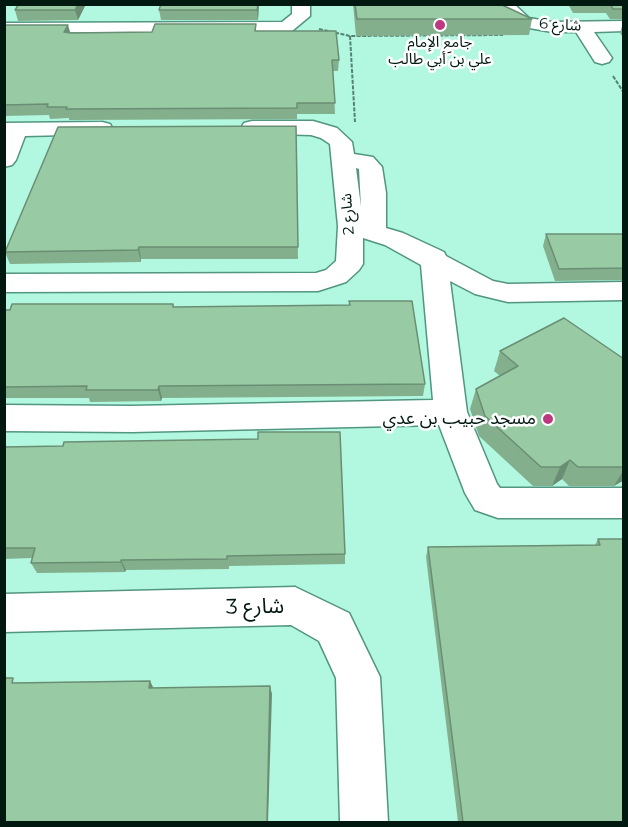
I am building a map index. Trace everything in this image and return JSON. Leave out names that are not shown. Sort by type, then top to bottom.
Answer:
[{"type":"street","points":[[4,28],[103,20],[286,27],[301,16],[301,4]]},
{"type":"street","name":"شارع 6","points":[[505,4],[507,10],[524,22],[552,27],[624,26]]},
{"type":"street","points":[[582,27],[602,58]]},
{"type":"street","points":[[4,160],[11,130],[125,128]]},
{"type":"street","points":[[230,128],[313,128],[329,133]]},
{"type":"street","name":"شارع 2","points":[[4,283],[318,282],[336,276],[349,264],[362,229],[343,159],[341,142],[329,133]]},
{"type":"street","points":[[362,229],[434,258],[485,288],[508,293],[624,291]]},
{"type":"street","points":[[434,258],[451,412],[483,493],[492,502],[624,503]]},
{"type":"street","points":[[4,418],[132,419],[451,412]]},
{"type":"street","name":"شارع 3","points":[[4,613],[295,606],[334,627],[358,677],[364,822]]},
{"type":"path","points":[[294,23],[350,36],[520,35],[524,22]]},
{"type":"path","points":[[329,133],[355,122],[350,36]]},
{"type":"building","points":[[19,4],[78,4],[75,10],[15,10]]},
{"type":"building","points":[[161,4],[258,4],[257,10],[159,10]]},
{"type":"building","points":[[355,4],[500,4],[532,19],[357,19]]},
{"type":"building","points":[[610,4],[624,4],[624,9],[613,9]]},
{"type":"building","points":[[155,24],[256,24],[255,31],[336,31],[339,60],[332,60],[335,103],[297,103],[297,108],[66,109],[67,107],[47,107],[48,104],[4,105],[4,27],[6,25],[68,25],[64,32],[71,33],[152,32]]},
{"type":"building","points":[[296,126],[298,247],[139,247],[138,250],[5,252],[58,127]]},
{"type":"building","points":[[546,234],[623,234],[624,268],[559,269]]},
{"type":"building","points":[[349,301],[412,301],[425,384],[159,386],[158,390],[86,390],[87,386],[4,387],[4,310],[10,310],[12,304],[173,304],[173,307],[350,305]]},
{"type":"building","name":"مسجد حبيب بن عدي","points":[[564,318],[624,359],[624,467],[578,467],[570,460],[560,467],[541,467],[485,416],[476,389],[518,366],[500,351]]},
{"type":"building","points":[[258,432],[340,432],[345,554],[31,563],[35,548],[4,548],[4,447],[63,446],[64,442],[258,439]]},
{"type":"building","points":[[598,539],[624,539],[624,822],[463,822],[428,547],[600,545]]},
{"type":"building","points":[[4,678],[13,678],[12,683],[150,681],[149,688],[270,686],[267,822],[4,822]]},
{"type":"place","name":"جامع الإمام علي بن أبي طالب","points":[[440,25]]},
{"type":"place","name":"مسجد حبيب بن عدي","points":[[548,419]]}]
